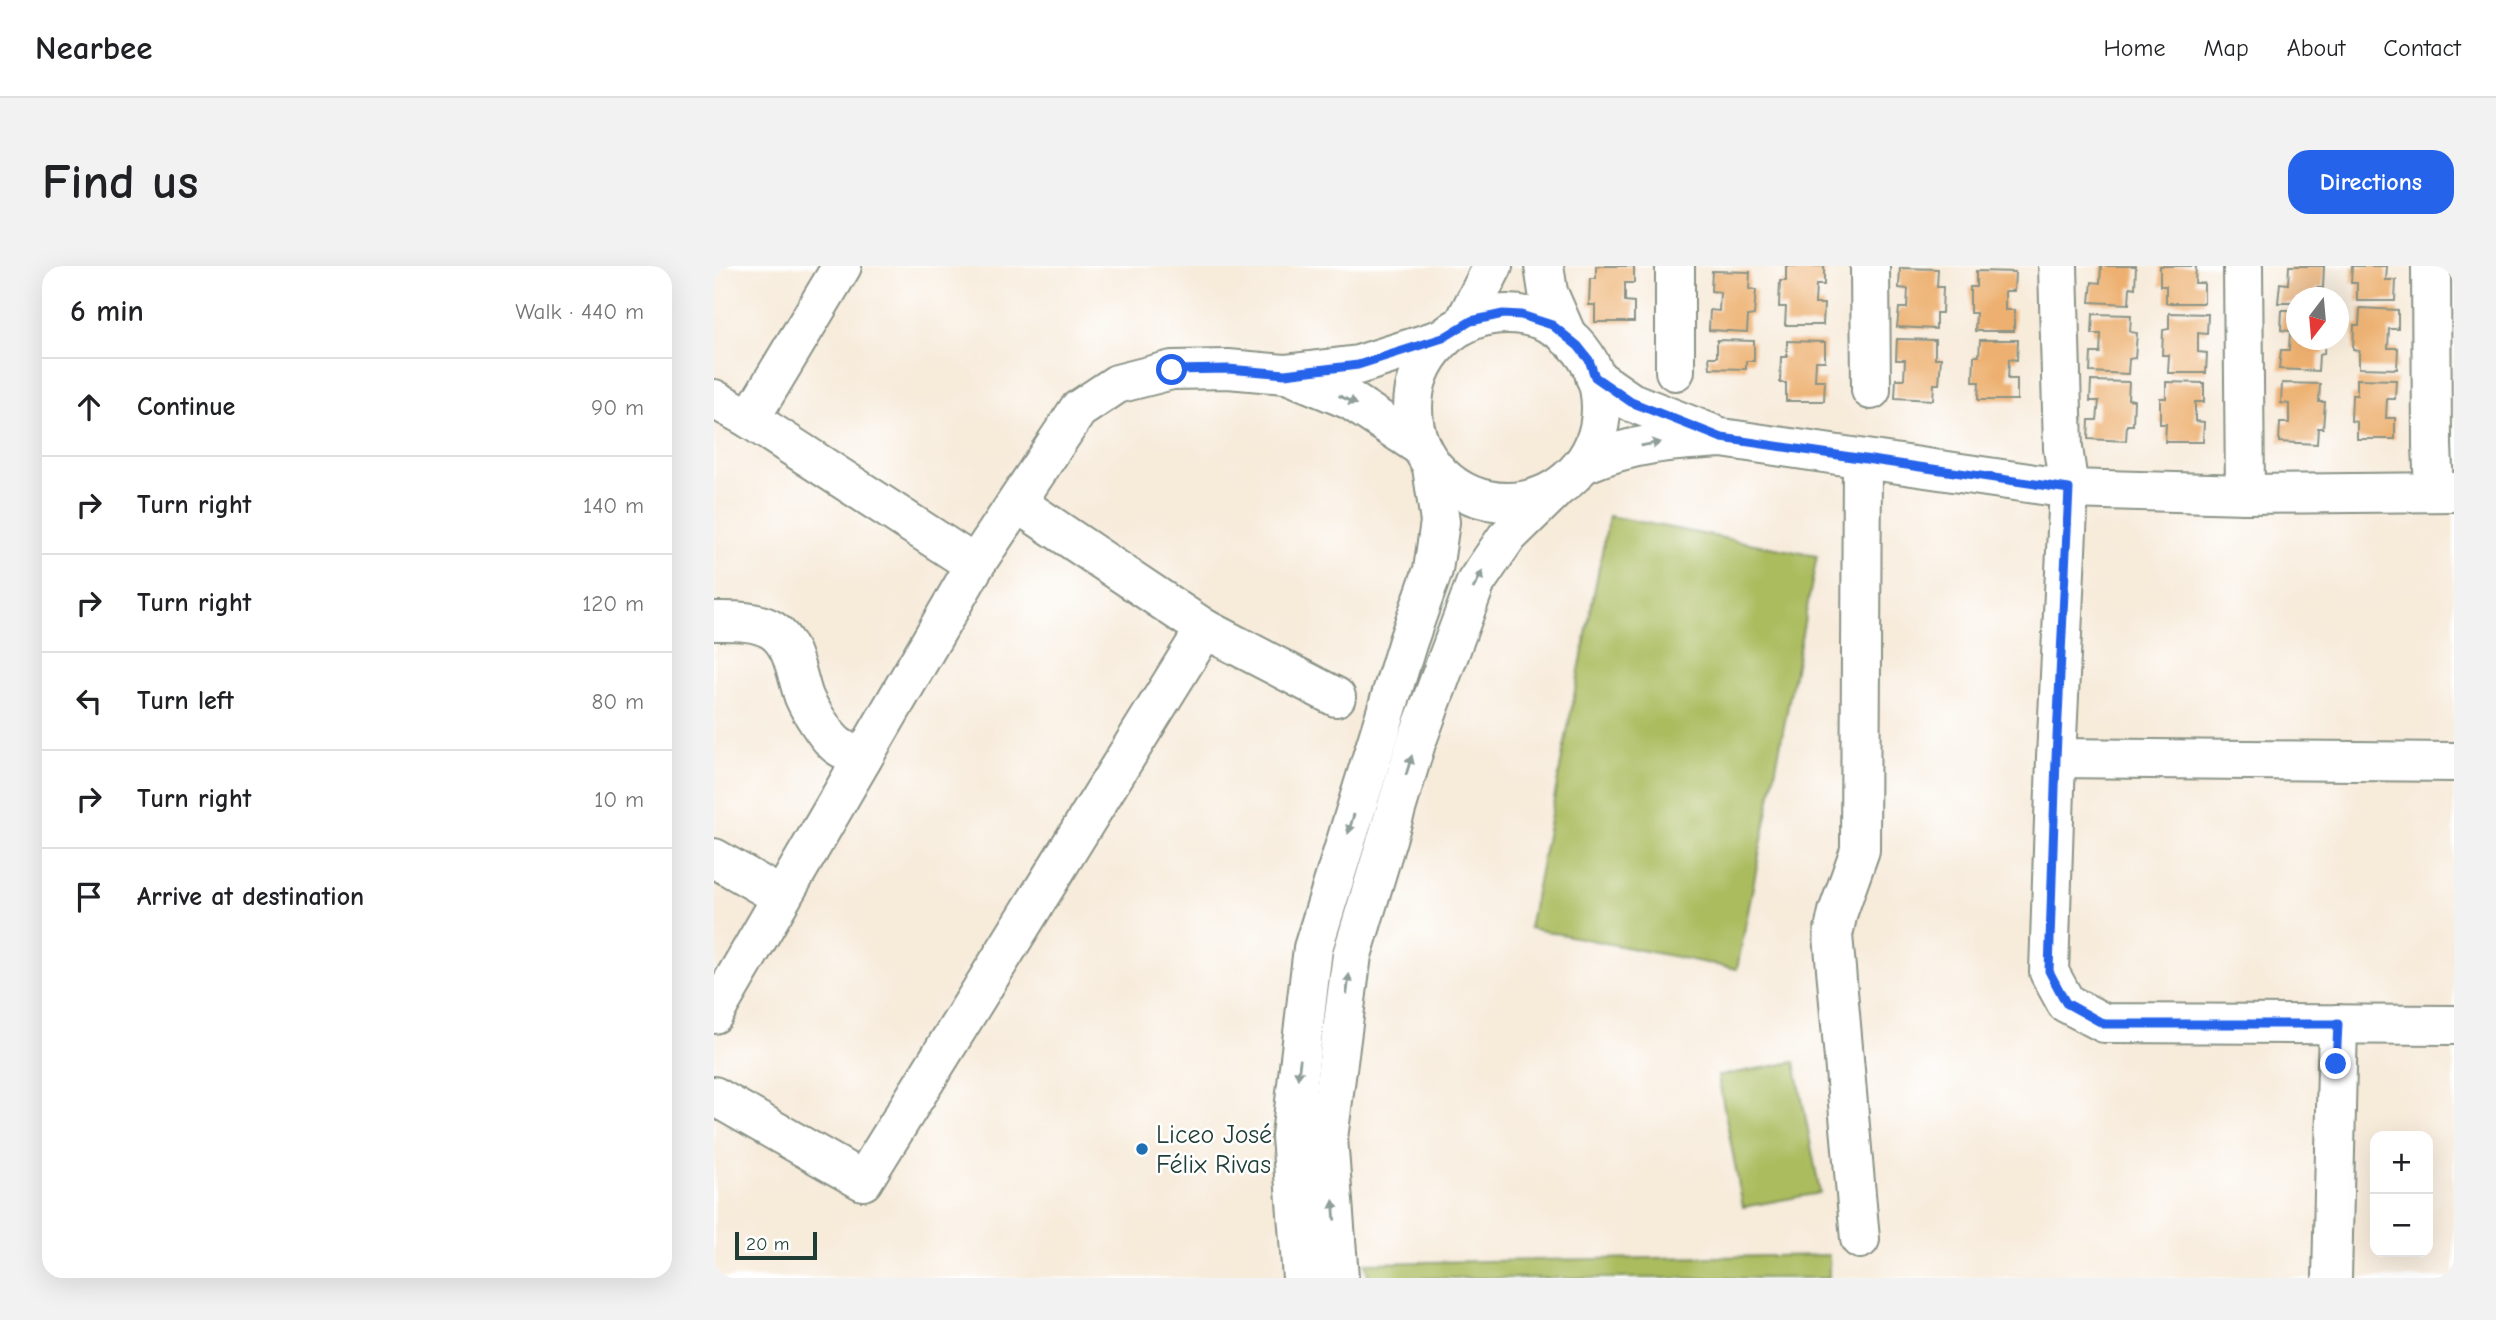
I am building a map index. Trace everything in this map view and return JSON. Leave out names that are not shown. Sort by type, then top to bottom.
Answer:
[{"type":"street","points":[[750,419],[842,266]]},
{"type":"street","points":[[1493,266],[1453,332],[1421,367],[1412,399],[1416,438],[1427,457],[1452,486],[1481,500],[1521,502],[1553,492]]},
{"type":"street","points":[[1544,266],[1548,292],[1568,338]]},
{"type":"street","points":[[1675,266],[1675,372]]},
{"type":"street","points":[[1870,266],[1871,390]]},
{"type":"street","points":[[2058,266],[2063,448],[2069,489],[2049,971],[2066,1003],[2104,1024],[2454,1025]]},
{"type":"street","points":[[2243,266],[2245,494]]},
{"type":"street","points":[[1339,1278],[1328,1138],[1352,955],[1416,743],[1476,582],[1506,538],[1553,492],[1586,463],[1619,449],[1669,441],[1722,438],[2069,489],[2245,494],[2444,492],[2432,445],[2431,266]]},
{"type":"street","points":[[714,1014],[975,565],[1078,410],[1117,384],[1172,370],[1228,369],[1285,374],[1358,365],[1453,332],[1471,321],[1503,314],[1521,315],[1552,325],[1578,346],[1589,360],[1600,390],[1600,433],[1586,463]]},
{"type":"street","points":[[1285,374],[1350,400],[1427,457],[1440,522],[1433,570],[1408,641],[1313,948],[1291,1136],[1302,1278]]},
{"type":"street","points":[[1595,377],[1631,402],[1722,438]]},
{"type":"street","points":[[714,399],[750,419],[975,565]]},
{"type":"street","points":[[1860,1239],[1833,935],[1838,912],[1860,850],[1862,460]]},
{"type":"street","points":[[1017,503],[1205,629],[1336,697]]},
{"type":"street","points":[[714,621],[754,624],[772,630],[783,640],[795,665],[805,700],[832,740],[862,759]]},
{"type":"street","points":[[714,1096],[863,1181],[1205,629]]},
{"type":"street","points":[[2056,758],[2454,762]]},
{"type":"street","points":[[714,858],[782,897]]},
{"type":"street","points":[[2332,1278],[2338,1024]]},
{"type":"green space","points":[[1609,516],[1817,556],[1737,969],[1529,928]]},
{"type":"green space","points":[[1795,1062],[1820,1193],[1743,1207],[1718,1076]]},
{"type":"green space","points":[[1829,1255],[1829,1278],[1369,1278],[1365,1263]]},
{"type":"building","points":[[1596,266],[1634,266],[1634,283],[1625,283],[1625,301],[1634,302],[1634,322],[1595,322],[1595,305],[1589,305],[1590,279],[1596,279]]},
{"type":"building","points":[[1786,266],[1824,266],[1824,285],[1816,285],[1815,304],[1824,304],[1823,325],[1785,325],[1786,307],[1779,307],[1780,281],[1786,281]]},
{"type":"building","points":[[2101,266],[2136,266],[2135,288],[2130,287],[2129,304],[2090,302],[2092,282],[2100,283]]},
{"type":"building","points":[[2160,266],[2196,266],[2195,283],[2204,283],[2204,303],[2166,303],[2166,286],[2160,286]]},
{"type":"building","points":[[2289,266],[2324,266],[2323,287],[2286,287],[2286,303],[2278,303],[2280,283],[2288,284]]},
{"type":"building","points":[[2352,266],[2387,266],[2386,280],[2396,280],[2395,301],[2357,301],[2357,283],[2351,283]]},
{"type":"building","points":[[1900,268],[1938,269],[1937,287],[1943,287],[1942,313],[1936,313],[1936,329],[1897,327],[1899,308],[1907,308],[1908,289],[1899,288]]},
{"type":"building","points":[[1712,271],[1750,272],[1749,289],[1756,290],[1754,315],[1748,316],[1747,332],[1709,330],[1710,310],[1719,311],[1720,292],[1711,291]]},
{"type":"building","points":[[1976,271],[2015,272],[2014,291],[2005,291],[2005,310],[2014,310],[2014,331],[1975,331],[1976,313],[1970,313],[1970,287],[1976,287]]},
{"type":"building","points":[[2360,308],[2398,310],[2398,329],[2389,329],[2388,348],[2398,348],[2397,369],[2359,368],[2359,351],[2353,350],[2354,325],[2359,325]]},
{"type":"building","points":[[2282,310],[2286,310],[2286,331],[2281,330]]},
{"type":"building","points":[[2169,313],[2208,314],[2207,334],[2198,333],[2198,352],[2207,353],[2206,373],[2168,373],[2169,355],[2162,355],[2163,330],[2169,329]]},
{"type":"building","points":[[2093,314],[2131,315],[2130,332],[2137,333],[2135,358],[2129,359],[2128,374],[2090,372],[2091,353],[2100,353],[2101,334],[2092,334]]},
{"type":"building","points":[[1897,339],[1935,340],[1935,358],[1941,358],[1939,384],[1934,384],[1933,400],[1895,398],[1896,379],[1904,379],[1905,360],[1896,360]]},
{"type":"building","points":[[1717,340],[1754,341],[1754,361],[1746,361],[1746,369],[1710,368],[1709,357],[1717,357]]},
{"type":"building","points":[[1980,340],[2018,340],[2017,360],[2009,359],[2008,379],[2017,379],[2017,400],[1978,400],[1979,382],[1973,382],[1974,356],[1979,356]]},
{"type":"building","points":[[1787,341],[1825,342],[1825,361],[1816,361],[1815,380],[1825,380],[1824,401],[1786,401],[1786,383],[1780,383],[1781,357],[1787,357]]},
{"type":"building","points":[[2281,350],[2324,350],[2324,354],[2319,355],[2318,371],[2279,369]]},
{"type":"building","points":[[2357,379],[2396,380],[2395,399],[2387,399],[2386,418],[2395,418],[2395,439],[2357,439],[2357,422],[2351,421],[2352,395],[2357,395]]},
{"type":"building","points":[[2091,381],[2129,382],[2128,399],[2134,400],[2133,425],[2127,425],[2126,441],[2088,439],[2089,420],[2097,420],[2099,401],[2090,401]]},
{"type":"building","points":[[2166,382],[2204,383],[2204,402],[2195,402],[2195,421],[2204,422],[2203,442],[2165,442],[2166,424],[2160,424],[2160,398],[2166,398]]},
{"type":"building","points":[[2282,383],[2320,384],[2319,402],[2325,402],[2323,428],[2318,428],[2317,444],[2279,442],[2280,423],[2289,423],[2289,404],[2281,403]]},
{"type":"place","name":"Liceo José Félix Rivas","points":[[1142,1149]]},
{"type":"route","points":[[1172,370],[1228,369],[1285,374],[1358,365],[1443,338],[1471,321],[1503,314],[1521,315],[1552,325],[1578,346],[1589,360],[1595,377],[1631,402],[1722,438],[2069,489],[2049,971],[2066,1003],[2104,1024],[2338,1024],[2336,1064]]}]
